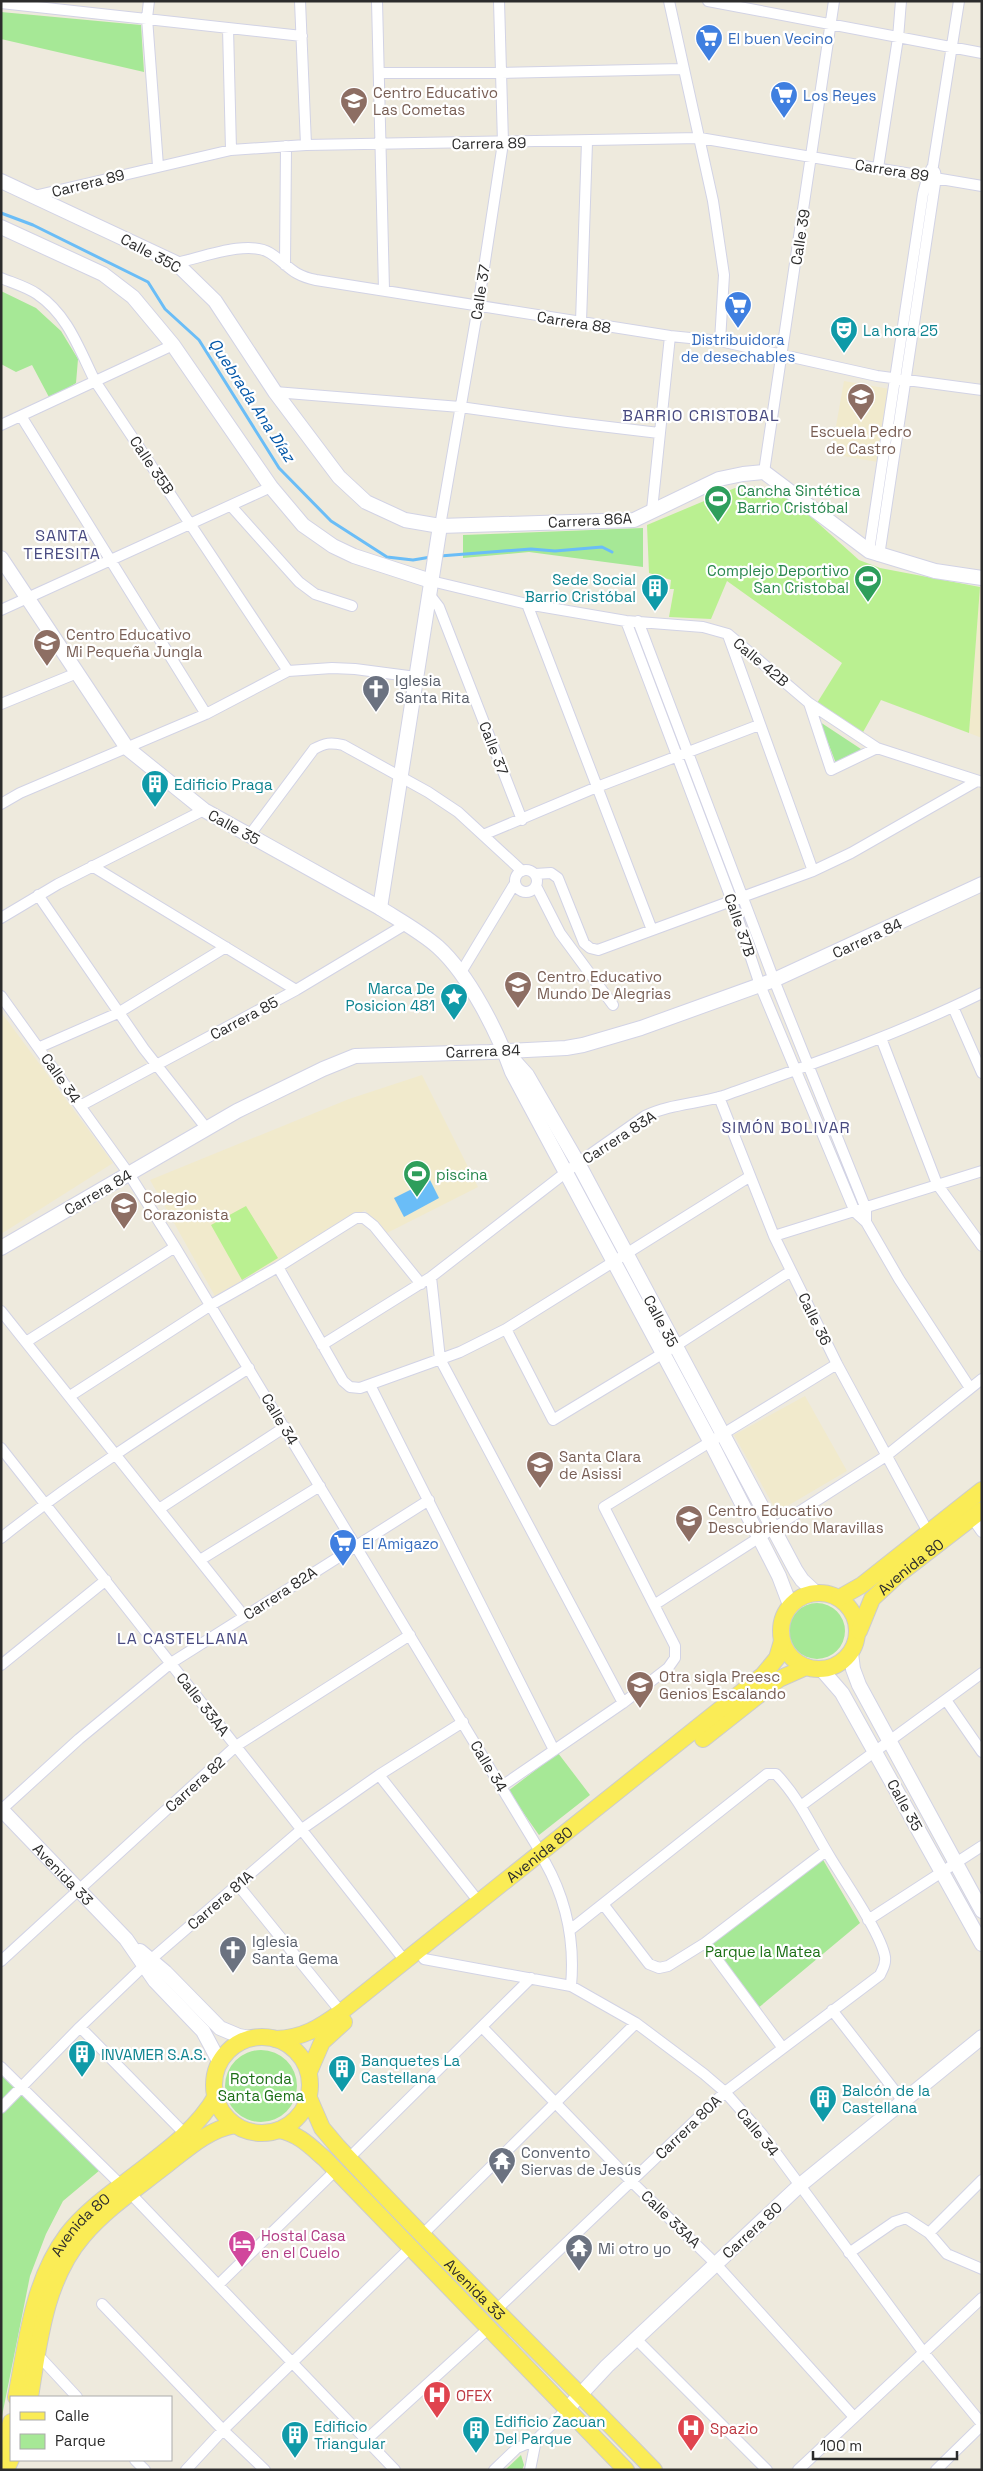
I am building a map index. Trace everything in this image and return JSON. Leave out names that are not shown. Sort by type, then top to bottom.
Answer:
[{"type":"main road","name":"Avenida 80","points":[[839,1598],[862,1585],[982,1490]]},
{"type":"main road","name":"Avenida 80","points":[[857,1636],[872,1599],[977,1514]]},
{"type":"main road","points":[[816,1593],[828,1594],[839,1598],[851,1609],[855,1618],[857,1636],[851,1653],[843,1662],[814,1669],[791,1657],[782,1641],[780,1628],[790,1606],[801,1597],[816,1593]]},
{"type":"main road","name":"Avenida 80","points":[[309,2072],[322,2042],[330,2033],[424,1959],[763,1675],[776,1658],[782,1641]]},
{"type":"main road","name":"Avenida 80","points":[[276,2039],[305,2035],[317,2029],[479,1902],[543,1858],[770,1686],[791,1673],[814,1669]]},
{"type":"main road","points":[[250,2038],[276,2039],[298,2053],[309,2072],[311,2087],[309,2098],[298,2118],[279,2130],[257,2133],[235,2124],[220,2107],[216,2096],[214,2081],[220,2063],[230,2049],[250,2038]]},
{"type":"main road","name":"Avenida 80","points":[[30,2396],[47,2303],[65,2262],[87,2232],[126,2189],[185,2134],[206,2112],[216,2096]]},
{"type":"main road","name":"Avenida 33","points":[[309,2098],[322,2128],[489,2328],[626,2470]]},
{"type":"main road","name":"Avenida 80","points":[[16,2396],[35,2301],[50,2263],[74,2228],[126,2189],[200,2140],[222,2128],[235,2124]]},
{"type":"main road","name":"Avenida 33","points":[[279,2130],[291,2132],[302,2138],[496,2311],[581,2394],[654,2470]]},
{"type":"main road","points":[[8,2463],[10,2436]]},
{"type":"street","points":[[149,1],[147,18],[158,166]]},
{"type":"street","points":[[300,1],[306,145]]},
{"type":"street","points":[[377,1],[384,290]]},
{"type":"street","name":"Calle 37","points":[[499,1],[503,143],[478,307],[431,583],[522,820]]},
{"type":"street","points":[[669,1],[713,201],[724,275],[720,341]]},
{"type":"street","points":[[708,1],[982,53]]},
{"type":"street","name":"Calle 39","points":[[764,472],[832,25],[834,1]]},
{"type":"street","points":[[878,168],[898,38],[901,1]]},
{"type":"street","points":[[874,553],[905,380],[933,166],[959,1]]},
{"type":"street","points":[[1,3],[302,36]]},
{"type":"street","points":[[228,28],[231,150]]},
{"type":"street","points":[[379,73],[502,73],[683,69]]},
{"type":"street","name":"Carrera 89","points":[[1,182],[34,196],[231,150],[286,146],[586,142],[700,138],[982,186]]},
{"type":"street","points":[[581,322],[586,142]]},
{"type":"street","points":[[285,265],[286,146]]},
{"type":"street","points":[[874,553],[894,378],[932,176]]},
{"type":"street","name":"Calle 35C","points":[[34,196],[176,264],[215,301],[275,392]]},
{"type":"street","points":[[1,227],[103,274],[134,298],[172,345],[271,487],[303,525],[333,546],[375,564],[431,583],[380,908]]},
{"type":"street","name":"Carrera 88","points":[[176,264],[258,247],[270,253],[302,277],[478,307],[670,336],[720,341],[894,378],[982,390]]},
{"type":"street","name":"Calle 35B","points":[[1,278],[36,293],[58,311],[71,330],[95,381],[288,671]]},
{"type":"street","points":[[652,510],[670,336]]},
{"type":"street","points":[[1,425],[172,345]]},
{"type":"street","points":[[275,392],[460,407],[659,433]]},
{"type":"street","name":"Carrera 86A","points":[[275,392],[321,455],[339,477],[360,496],[390,515],[405,520],[440,526],[634,520],[719,479],[764,472]]},
{"type":"street","points":[[22,416],[206,714]]},
{"type":"street","points":[[764,472],[874,553],[935,571],[982,578]]},
{"type":"street","points":[[1,610],[27,600],[271,487]]},
{"type":"street","points":[[231,506],[299,582],[315,594],[352,606]]},
{"type":"street","name":"Calle 35","points":[[1,558],[27,600],[127,748],[204,810],[380,908],[438,947],[460,974],[493,1024],[512,1072],[566,1173],[619,1256]]},
{"type":"street","name":"Calle 42B","points":[[431,583],[528,604],[626,621],[703,627],[728,634],[810,703],[877,748],[979,782]]},
{"type":"street","points":[[528,604],[652,930]]},
{"type":"street","name":"Calle 37B","points":[[626,621],[732,901],[760,984],[855,1212],[866,1222],[899,1279],[970,1388]]},
{"type":"street","name":"Calle 37B","points":[[638,621],[774,980],[866,1209],[866,1222]]},
{"type":"street","points":[[728,634],[759,725],[813,871]]},
{"type":"street","points":[[1,804],[20,793],[206,714],[288,671],[356,669],[416,678]]},
{"type":"street","points":[[1,704],[77,672]]},
{"type":"street","points":[[810,703],[831,770],[877,748]]},
{"type":"street","points":[[483,835],[597,787],[759,725]]},
{"type":"street","points":[[248,836],[314,749],[324,743],[343,745],[458,812],[522,871]]},
{"type":"street","points":[[535,874],[555,875],[562,883],[584,943],[594,950],[813,871],[851,853],[979,782]]},
{"type":"street","points":[[1,918],[38,895],[92,866],[204,810]]},
{"type":"street","points":[[92,866],[296,990]]},
{"type":"street","points":[[460,974],[515,883],[516,878],[522,871],[529,870],[535,874],[538,880],[536,886],[527,892],[518,888],[515,883]]},
{"type":"street","name":"Carrera 84","points":[[1,1248],[274,1092],[355,1056],[505,1051],[566,1048],[583,1045],[641,1028],[774,980],[982,884]]},
{"type":"street","points":[[536,886],[560,933],[613,1005]]},
{"type":"street","points":[[38,895],[118,1013],[155,1064],[207,1129]]},
{"type":"street","name":"Carrera 85","points":[[80,1106],[155,1064],[296,990],[406,924]]},
{"type":"street","points":[[40,1047],[118,1013],[226,947]]},
{"type":"street","name":"Carrera 83A","points":[[322,1345],[431,1277],[578,1163],[656,1110],[720,1097],[880,1038],[982,993]]},
{"type":"street","name":"Calle 34","points":[[1,996],[40,1047],[129,1174],[211,1305],[502,1786],[559,1890],[570,1930],[573,1958],[572,1986],[636,2023],[676,2052],[725,2092],[762,2134],[924,2353],[982,2425]]},
{"type":"street","points":[[953,1007],[982,1073]]},
{"type":"street","points":[[880,1038],[937,1184],[982,1246]]},
{"type":"street","name":"Calle 35","points":[[505,1051],[527,1075],[578,1163],[619,1256],[716,1437],[774,1529],[802,1580],[816,1593]]},
{"type":"street","name":"Calle 36","points":[[720,1097],[749,1176],[774,1236],[837,1364],[928,1532]]},
{"type":"street","points":[[774,1236],[866,1209],[937,1184],[982,1171]]},
{"type":"street","points":[[278,1267],[345,1384],[354,1388],[370,1385],[478,1344],[506,1329],[619,1256],[749,1176]]},
{"type":"street","points":[[70,1396],[211,1305],[278,1267],[356,1218],[364,1218],[374,1226],[421,1284]]},
{"type":"street","points":[[26,1342],[175,1247]]},
{"type":"street","points":[[506,1329],[553,1420],[669,1350],[791,1271]]},
{"type":"street","points":[[431,1277],[440,1359],[623,1702]]},
{"type":"street","points":[[1,1311],[244,1616]]},
{"type":"street","points":[[502,1786],[623,1702],[668,1668],[675,1658],[676,1646],[604,1507],[837,1364]]},
{"type":"street","points":[[1,1538],[45,1503],[115,1453],[249,1368]]},
{"type":"street","points":[[654,1605],[886,1456],[982,1379]]},
{"type":"street","points":[[370,1385],[554,1750]]},
{"type":"street","points":[[159,1509],[285,1427]]},
{"type":"street","name":"Calle 35","points":[[716,1437],[759,1538],[779,1576],[790,1606]]},
{"type":"street","name":"Calle 33AA","points":[[1,1448],[405,1961]]},
{"type":"street","points":[[200,1560],[320,1486]]},
{"type":"street","name":"Carrera 82A","points":[[2,1809],[79,1739],[171,1663],[429,1500]]},
{"type":"street","points":[[977,1514],[982,1532]]},
{"type":"street","points":[[1,1665],[106,1580]]},
{"type":"street","name":"Carrera 82","points":[[1,1961],[78,1888],[236,1746],[410,1635]]},
{"type":"street","name":"Calle 35","points":[[851,1653],[855,1677],[982,1911]]},
{"type":"street","name":"Calle 35","points":[[814,1669],[842,1693],[982,1944]]},
{"type":"street","points":[[802,1805],[982,1674]]},
{"type":"street","points":[[946,1700],[982,1752]]},
{"type":"street","name":"Carrera 81A","points":[[1,2108],[80,2027],[147,1963],[302,1829],[378,1775],[463,1722]]},
{"type":"street","points":[[570,1930],[767,1774],[776,1774],[802,1805],[826,1852],[868,1920],[982,1846]]},
{"type":"street","points":[[378,1775],[479,1902]]},
{"type":"street","name":"Avenida 33","points":[[2,1809],[147,1963],[220,2028],[239,2036],[250,2038]]},
{"type":"street","points":[[603,1904],[649,1964],[659,1968],[668,1966],[705,1943],[826,1852]]},
{"type":"street","points":[[238,1885],[341,2012]]},
{"type":"street","name":"Carrera 80A","points":[[496,2311],[725,2092],[782,2047],[880,1975],[885,1965],[885,1955],[868,1920]]},
{"type":"street","points":[[705,1943],[782,2047]]},
{"type":"street","points":[[424,1959],[572,1986]]},
{"type":"street","name":"Avenida 33","points":[[147,1963],[155,1981],[203,2031],[220,2063]]},
{"type":"street","points":[[348,2159],[531,1978]]},
{"type":"street","points":[[832,2010],[902,2100]]},
{"type":"street","points":[[186,2470],[223,2430],[417,2241],[636,2023]]},
{"type":"street","points":[[80,2027],[185,2134]]},
{"type":"street","name":"Calle 33AA","points":[[482,2027],[631,2181],[716,2264],[854,2417]]},
{"type":"street","name":"Carrera 80","points":[[494,2470],[517,2448],[536,2440],[636,2339],[799,2186],[902,2100],[982,2037]]},
{"type":"street","points":[[1,2067],[126,2189],[395,2470]]},
{"type":"street","points":[[218,2285],[336,2170]]},
{"type":"street","points":[[929,2233],[982,2180]]},
{"type":"street","points":[[849,2253],[902,2219],[913,2221],[929,2233],[947,2254],[982,2269]]},
{"type":"street","points":[[798,2470],[982,2298]]},
{"type":"street","points":[[102,2304],[223,2430],[265,2470]]},
{"type":"street","points":[[366,2440],[489,2328]]},
{"type":"street","points":[[636,2339],[767,2470]]},
{"type":"street","points":[[38,2355],[77,2396]]},
{"type":"street","points":[[936,2470],[982,2425]]},
{"type":"street","points":[[530,2470],[536,2440]]},
{"type":"street","points":[[136,2461],[145,2470]]},
{"type":"shaded area","name":"Escuela Pedro de Castro","points":[[844,381],[890,389],[878,462],[831,454]]},
{"type":"shaded area","points":[[980,587],[982,587],[982,738],[969,733]]},
{"type":"shaded area","points":[[1,1012],[113,1163],[1,1234]]},
{"type":"shaded area","name":"Colegio Corazonista","points":[[422,1075],[478,1187],[385,1234],[365,1210],[216,1298],[150,1180],[349,1099]]},
{"type":"shaded area","points":[[805,1396],[847,1471],[777,1512],[734,1435]]},
{"type":"green space","points":[[1,12],[141,25],[144,72],[1,39]]},
{"type":"green space","points":[[1,291],[36,308],[61,331],[78,359],[76,383],[50,399],[32,365],[16,372],[1,364]]},
{"type":"green space","name":"Complejo Deportivo San Cristobal","points":[[756,486],[772,489],[789,497],[859,560],[880,568],[980,587],[969,733],[881,700],[862,734],[817,703],[842,663],[727,581],[711,619],[669,617],[674,589],[670,589],[671,580],[649,573],[647,525],[735,488]]},
{"type":"green space","points":[[643,528],[643,567],[529,552],[463,558],[463,535]]},
{"type":"green space","points":[[820,722],[864,751],[837,766]]},
{"type":"green space","points":[[246,1206],[278,1258],[242,1280],[211,1225]]},
{"type":"green space","points":[[817,1603],[828,1605],[837,1611],[843,1620],[845,1631],[843,1642],[837,1651],[828,1657],[817,1659],[806,1657],[797,1651],[791,1642],[789,1631],[791,1620],[797,1611],[806,1605]]},
{"type":"green space","points":[[558,1753],[590,1795],[539,1835],[508,1791]]},
{"type":"green space","name":"Parque la Matea","points":[[822,1858],[860,1923],[757,2009],[708,1943]]},
{"type":"green space","name":"Rotonda Santa Gema","points":[[261,2050],[281,2056],[291,2066],[297,2086],[291,2106],[281,2116],[261,2122],[241,2116],[231,2106],[225,2086],[231,2066],[241,2056]]},
{"type":"green space","points":[[1,2068],[100,2170],[63,2201],[46,2234],[30,2276],[1,2421]]},
{"type":"green space","points":[[521,2455],[524,2465],[522,2470],[505,2470]]},
{"type":"water","name":"piscina","points":[[430,1180],[439,1198],[404,1217],[394,1198]]},
{"type":"waterway","name":"Quebrada Ana Díaz","points":[[1,213],[33,225],[148,282],[165,309],[199,340],[279,468],[331,521],[387,557],[413,560],[431,557]]},
{"type":"waterway","name":"Quebrada Ana Díaz","points":[[440,556],[531,549],[555,551],[602,547],[612,552]]},
{"type":"place","name":"El buen Vecino","points":[[709,62]]},
{"type":"place","name":"Los Reyes","points":[[784,119]]},
{"type":"place","name":"Centro Educativo Las Cometas","points":[[354,125]]},
{"type":"place","name":"Distribuidora de desechables","points":[[738,329]]},
{"type":"place","name":"La hora 25","points":[[844,354]]},
{"type":"place","name":"Escuela Pedro de Castro","points":[[861,421]]},
{"type":"place","name":"Cancha Sintética Barrio Cristóbal","points":[[718,523]]},
{"type":"place","name":"Complejo Deportivo San Cristobal","points":[[868,603]]},
{"type":"place","name":"Sede Social Barrio Cristóbal","points":[[655,612]]},
{"type":"place","name":"Centro Educativo Mi Pequeña Jungla","points":[[47,667]]},
{"type":"place","name":"Iglesia Santa Rita","points":[[376,713]]},
{"type":"place","name":"Edificio Praga","points":[[155,808]]},
{"type":"place","name":"Centro Educativo Mundo De Alegrias","points":[[518,1009]]},
{"type":"place","name":"Marca De Posicion 481","points":[[454,1021]]},
{"type":"place","name":"piscina","points":[[417,1198]]},
{"type":"place","name":"Colegio Corazonista","points":[[124,1230]]},
{"type":"place","name":"Santa Clara de Asissi","points":[[540,1489]]},
{"type":"place","name":"Centro Educativo Descubriendo Maravillas","points":[[689,1543]]},
{"type":"place","name":"El Amigazo","points":[[343,1567]]},
{"type":"place","name":"Otra sigla Preesc Genios Escalando","points":[[640,1709]]},
{"type":"place","name":"Iglesia Santa Gema","points":[[233,1974]]},
{"type":"place","name":"INVAMER S.A.S.","points":[[82,2078]]},
{"type":"place","name":"Banquetes La Castellana","points":[[342,2093]]},
{"type":"place","name":"Balcón de la Castellana","points":[[823,2123]]},
{"type":"place","name":"Convento Siervas de Jesús","points":[[502,2185]]},
{"type":"place","name":"Hostal Casa en el Cuelo","points":[[242,2268]]},
{"type":"place","name":"Mi otro yo","points":[[579,2272]]},
{"type":"place","name":"OFEX","points":[[437,2419]]},
{"type":"place","name":"Spazio","points":[[691,2452]]},
{"type":"place","name":"Edificio Zacuan Del Parque","points":[[476,2454]]},
{"type":"place","name":"Edificio Triangular","points":[[295,2459]]},
{"type":"district","name":"BARRIO CRISTOBAL","points":[[701,415]]},
{"type":"district","name":"SANTA TERESITA","points":[[62,544]]},
{"type":"district","name":"SIMÓN BOLIVAR","points":[[786,1127]]},
{"type":"district","name":"LA CASTELLANA","points":[[183,1638]]}]
